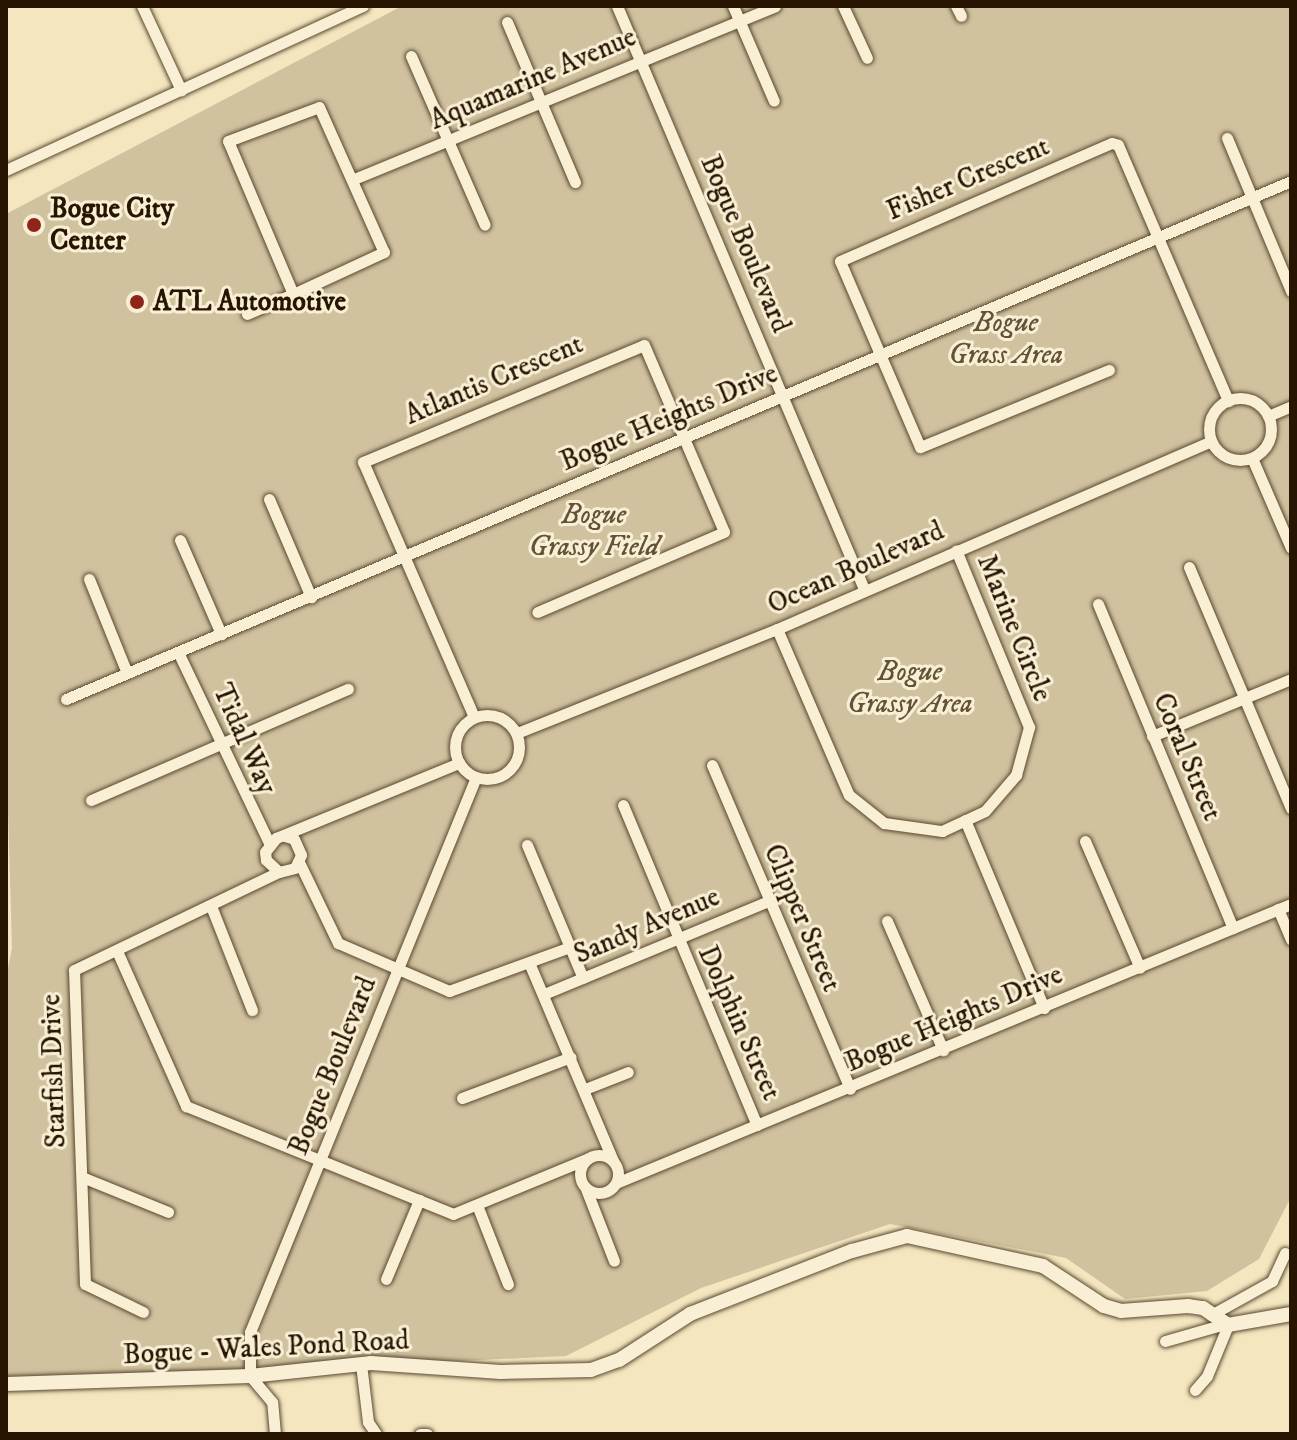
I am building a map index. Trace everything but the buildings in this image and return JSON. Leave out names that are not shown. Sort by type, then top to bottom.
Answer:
[{"type":"street","points":[[142,6],[181,90]]},
{"type":"street","points":[[6,170],[363,6]]},
{"type":"street","name":"Bogue Boulevard","points":[[617,6],[864,589]]},
{"type":"street","points":[[733,6],[774,101]]},
{"type":"street","name":"Aquamarine Avenue","points":[[354,179],[775,6]]},
{"type":"street","points":[[843,6],[867,58]]},
{"type":"street","points":[[507,22],[575,182]]},
{"type":"street","points":[[411,56],[485,225]]},
{"type":"street","points":[[247,314],[293,294],[384,252],[354,179],[319,107],[228,141],[293,294]]},
{"type":"street","points":[[1227,138],[1291,291]]},
{"type":"street","name":"Fisher Crescent","points":[[879,355],[840,261],[1112,143],[1124,150],[1160,236]]},
{"type":"street","name":"Bogue Heights Drive","points":[[66,699],[1291,181]]},
{"type":"street","points":[[1160,236],[1228,401]]},
{"type":"street","name":"Atlantis Crescent","points":[[405,555],[365,459],[642,345],[684,440]]},
{"type":"street","points":[[879,355],[920,447],[1109,370]]},
{"type":"street","points":[[1246,399],[1268,416],[1270,436],[1252,458],[1223,456],[1211,441],[1210,422],[1228,401],[1246,399]]},
{"type":"street","points":[[1268,416],[1291,406]]},
{"type":"street","points":[[537,612],[724,532],[684,440]]},
{"type":"street","name":"Ocean Boulevard","points":[[517,733],[777,629],[1211,441]]},
{"type":"street","points":[[1252,458],[1291,548]]},
{"type":"street","points":[[269,499],[311,597]]},
{"type":"street","points":[[180,540],[221,634]]},
{"type":"street","name":"Marine Circle","points":[[777,629],[849,795],[884,823],[942,831],[985,811],[1016,775],[1029,727],[956,550]]},
{"type":"street","points":[[405,555],[474,717]]},
{"type":"street","points":[[1189,567],[1291,808]]},
{"type":"street","points":[[89,579],[127,673]]},
{"type":"street","name":"Coral Street","points":[[1098,604],[1233,928]]},
{"type":"street","name":"Tidal Way","points":[[178,652],[269,843]]},
{"type":"street","points":[[1152,736],[1291,679]]},
{"type":"street","points":[[91,800],[348,689]]},
{"type":"street","points":[[474,717],[504,719],[517,733],[514,765],[497,778],[476,777],[459,763],[455,742],[474,717]]},
{"type":"street","points":[[299,862],[279,872],[266,860],[269,843],[459,763]]},
{"type":"street","name":"Clipper Street","points":[[712,765],[850,1089]]},
{"type":"street","name":"Bogue Boulevard","points":[[250,1376],[250,1332],[476,777]]},
{"type":"street","name":"Dolphin Street","points":[[623,805],[676,940],[757,1125]]},
{"type":"street","points":[[965,820],[1044,1008]]},
{"type":"street","points":[[285,836],[300,846],[299,862],[338,943],[399,965],[449,991],[530,965],[570,947]]},
{"type":"street","points":[[1085,841],[1140,968]]},
{"type":"street","points":[[527,845],[583,978]]},
{"type":"street","name":"Starfish Drive","points":[[143,1312],[85,1284],[74,970],[279,872]]},
{"type":"street","name":"Sandy Avenue","points":[[544,994],[768,901]]},
{"type":"street","name":"Bogue Heights Drive","points":[[598,1193],[1291,904]]},
{"type":"street","points":[[211,906],[252,1010]]},
{"type":"street","points":[[1278,909],[1291,939]]},
{"type":"street","points":[[887,921],[943,1050]]},
{"type":"street","points":[[117,951],[186,1106],[321,1158],[453,1214],[593,1157],[614,1163],[636,1179]]},
{"type":"street","points":[[530,965],[607,1141],[616,1183]]},
{"type":"street","points":[[462,1098],[571,1057]]},
{"type":"street","points":[[585,1089],[628,1072]]},
{"type":"street","points":[[607,1141],[593,1157],[583,1183],[589,1209],[614,1261]]},
{"type":"street","points":[[561,1169],[598,1193],[589,1209]]},
{"type":"street","points":[[82,1177],[168,1212]]},
{"type":"street","points":[[386,1279],[419,1200]]},
{"type":"street","points":[[477,1205],[508,1284]]},
{"type":"street","name":"Bogue - Wales Pond Road","points":[[6,1384],[250,1376],[361,1364],[533,1373],[591,1370],[619,1360],[690,1314],[852,1251],[907,1236],[1043,1266],[1104,1306],[1121,1311],[1188,1306],[1220,1322],[1291,1314]]},
{"type":"street","points":[[1165,1341],[1220,1322],[1272,1281],[1285,1253]]},
{"type":"street","points":[[1195,1390],[1207,1376],[1220,1322]]},
{"type":"street","points":[[361,1364],[368,1422],[376,1434]]},
{"type":"street","points":[[250,1376],[272,1402],[275,1434]]},
{"type":"street","points":[[420,1434],[427,1434]]},
{"type":"green space","points":[[402,6],[1291,6],[1291,1197],[1259,1259],[1207,1291],[1125,1299],[1066,1258],[890,1224],[701,1288],[566,1356],[6,1382],[6,978],[12,948],[6,743],[6,214]]},
{"type":"place","name":"Bogue City Center","points":[[34,225]]},
{"type":"place","name":"ATL Automotive","points":[[137,302]]},
{"type":"park label","name":"Bogue Grass Area","points":[[1006,339]]},
{"type":"park label","name":"Bogue Grassy Field","points":[[594,531]]},
{"type":"park label","name":"Bogue Grassy Area","points":[[910,688]]}]
